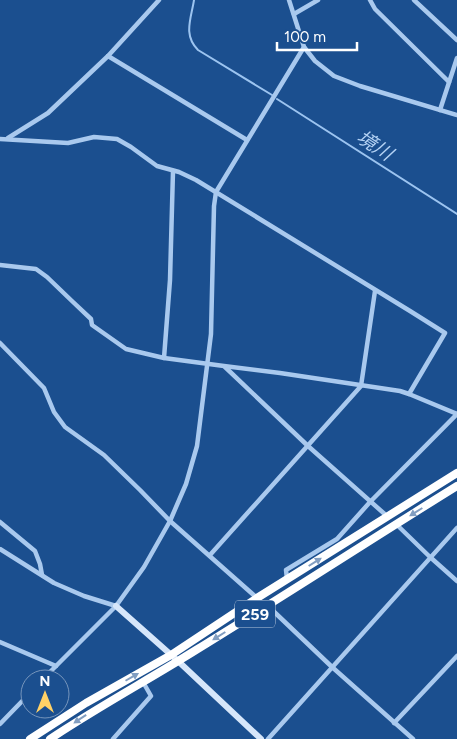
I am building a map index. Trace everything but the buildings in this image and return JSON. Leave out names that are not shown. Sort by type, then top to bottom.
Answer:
[{"type":"highway","name":"259","points":[[30,739],[86,703],[171,655],[457,473]]},
{"type":"highway","name":"259","points":[[50,739],[268,606],[457,486]]},
{"type":"street","points":[[7,139],[48,112],[108,56],[159,0]]},
{"type":"street","points":[[289,0],[304,47],[314,61],[334,76],[457,115]]},
{"type":"street","points":[[294,14],[318,0]]},
{"type":"street","points":[[370,0],[375,9],[449,82]]},
{"type":"street","points":[[414,0],[457,40]]},
{"type":"street","points":[[53,669],[116,606],[144,566],[170,521],[186,484],[197,446],[211,334],[214,206],[216,192],[304,47]]},
{"type":"street","points":[[108,56],[247,140]]},
{"type":"street","points":[[440,110],[457,58]]},
{"type":"street","points":[[0,139],[68,143],[94,137],[117,139],[132,147],[158,166],[179,172],[196,180],[445,334],[410,394]]},
{"type":"street","points":[[164,358],[170,280],[173,171]]},
{"type":"street","points":[[0,265],[36,269],[85,313],[91,319],[92,325],[126,349],[164,358],[400,391],[457,414],[370,502],[337,539],[286,570],[287,580]]},
{"type":"street","points":[[210,556],[361,386],[375,291]]},
{"type":"street","points":[[0,343],[44,388],[54,412],[65,427],[104,455],[170,521],[258,598]]},
{"type":"street","points":[[224,366],[308,446],[388,517]]},
{"type":"street","points":[[0,522],[35,551],[42,575]]},
{"type":"street","points":[[396,524],[430,558],[457,581]]},
{"type":"street","points":[[268,739],[457,528]]},
{"type":"street","points":[[0,549],[54,583],[84,596],[116,606],[261,739]]},
{"type":"street","points":[[268,606],[332,667],[413,739]]},
{"type":"street","points":[[0,642],[56,666]]},
{"type":"street","points":[[394,723],[457,656]]},
{"type":"street","points":[[113,739],[150,696],[143,682]]},
{"type":"street","points":[[0,724],[20,703]]},
{"type":"waterway","name":"境川","points":[[194,0],[189,26],[189,33],[193,44],[198,50],[272,95]]},
{"type":"waterway","name":"境川","points":[[277,99],[457,214]]}]
